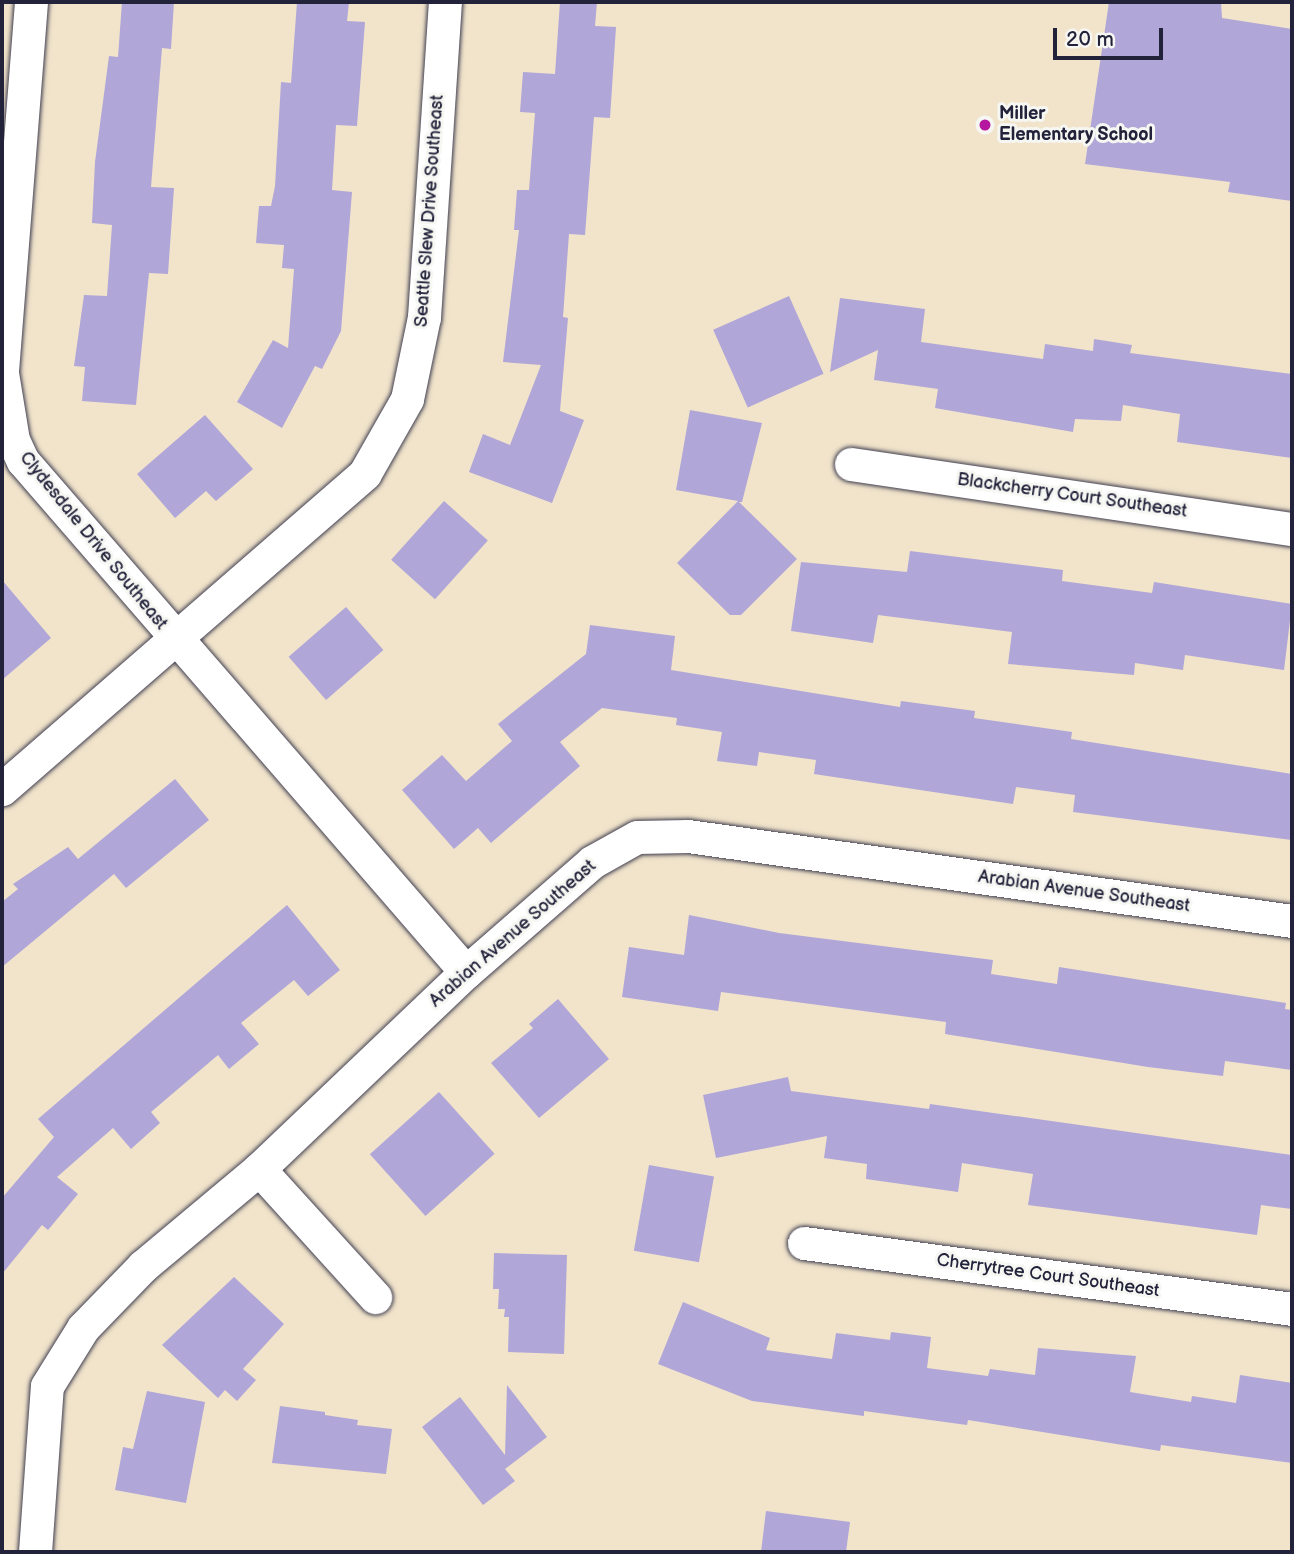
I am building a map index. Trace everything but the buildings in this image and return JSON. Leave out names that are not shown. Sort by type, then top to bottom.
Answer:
[{"type":"street","name":"Clydesdale Drive Southeast","points":[[31,2],[4,329],[5,404],[23,461],[174,640],[466,972]]},
{"type":"street","name":"Seattle Slew Drive Southeast","points":[[2,789],[365,473],[407,399],[424,317],[445,2]]},
{"type":"street","name":"Blackcherry Court Southeast","points":[[851,464],[1292,529]]},
{"type":"street","name":"Arabian Avenue Southeast","points":[[35,1552],[47,1386],[83,1328],[143,1266],[259,1169],[466,972],[592,862],[638,837],[688,836],[1292,921]]},
{"type":"street","points":[[259,1169],[375,1297]]},
{"type":"street","name":"Cherrytree Court Southeast","points":[[804,1243],[1292,1309]]},
{"type":"place","name":"Miller Elementary School","points":[[985,125]]}]
